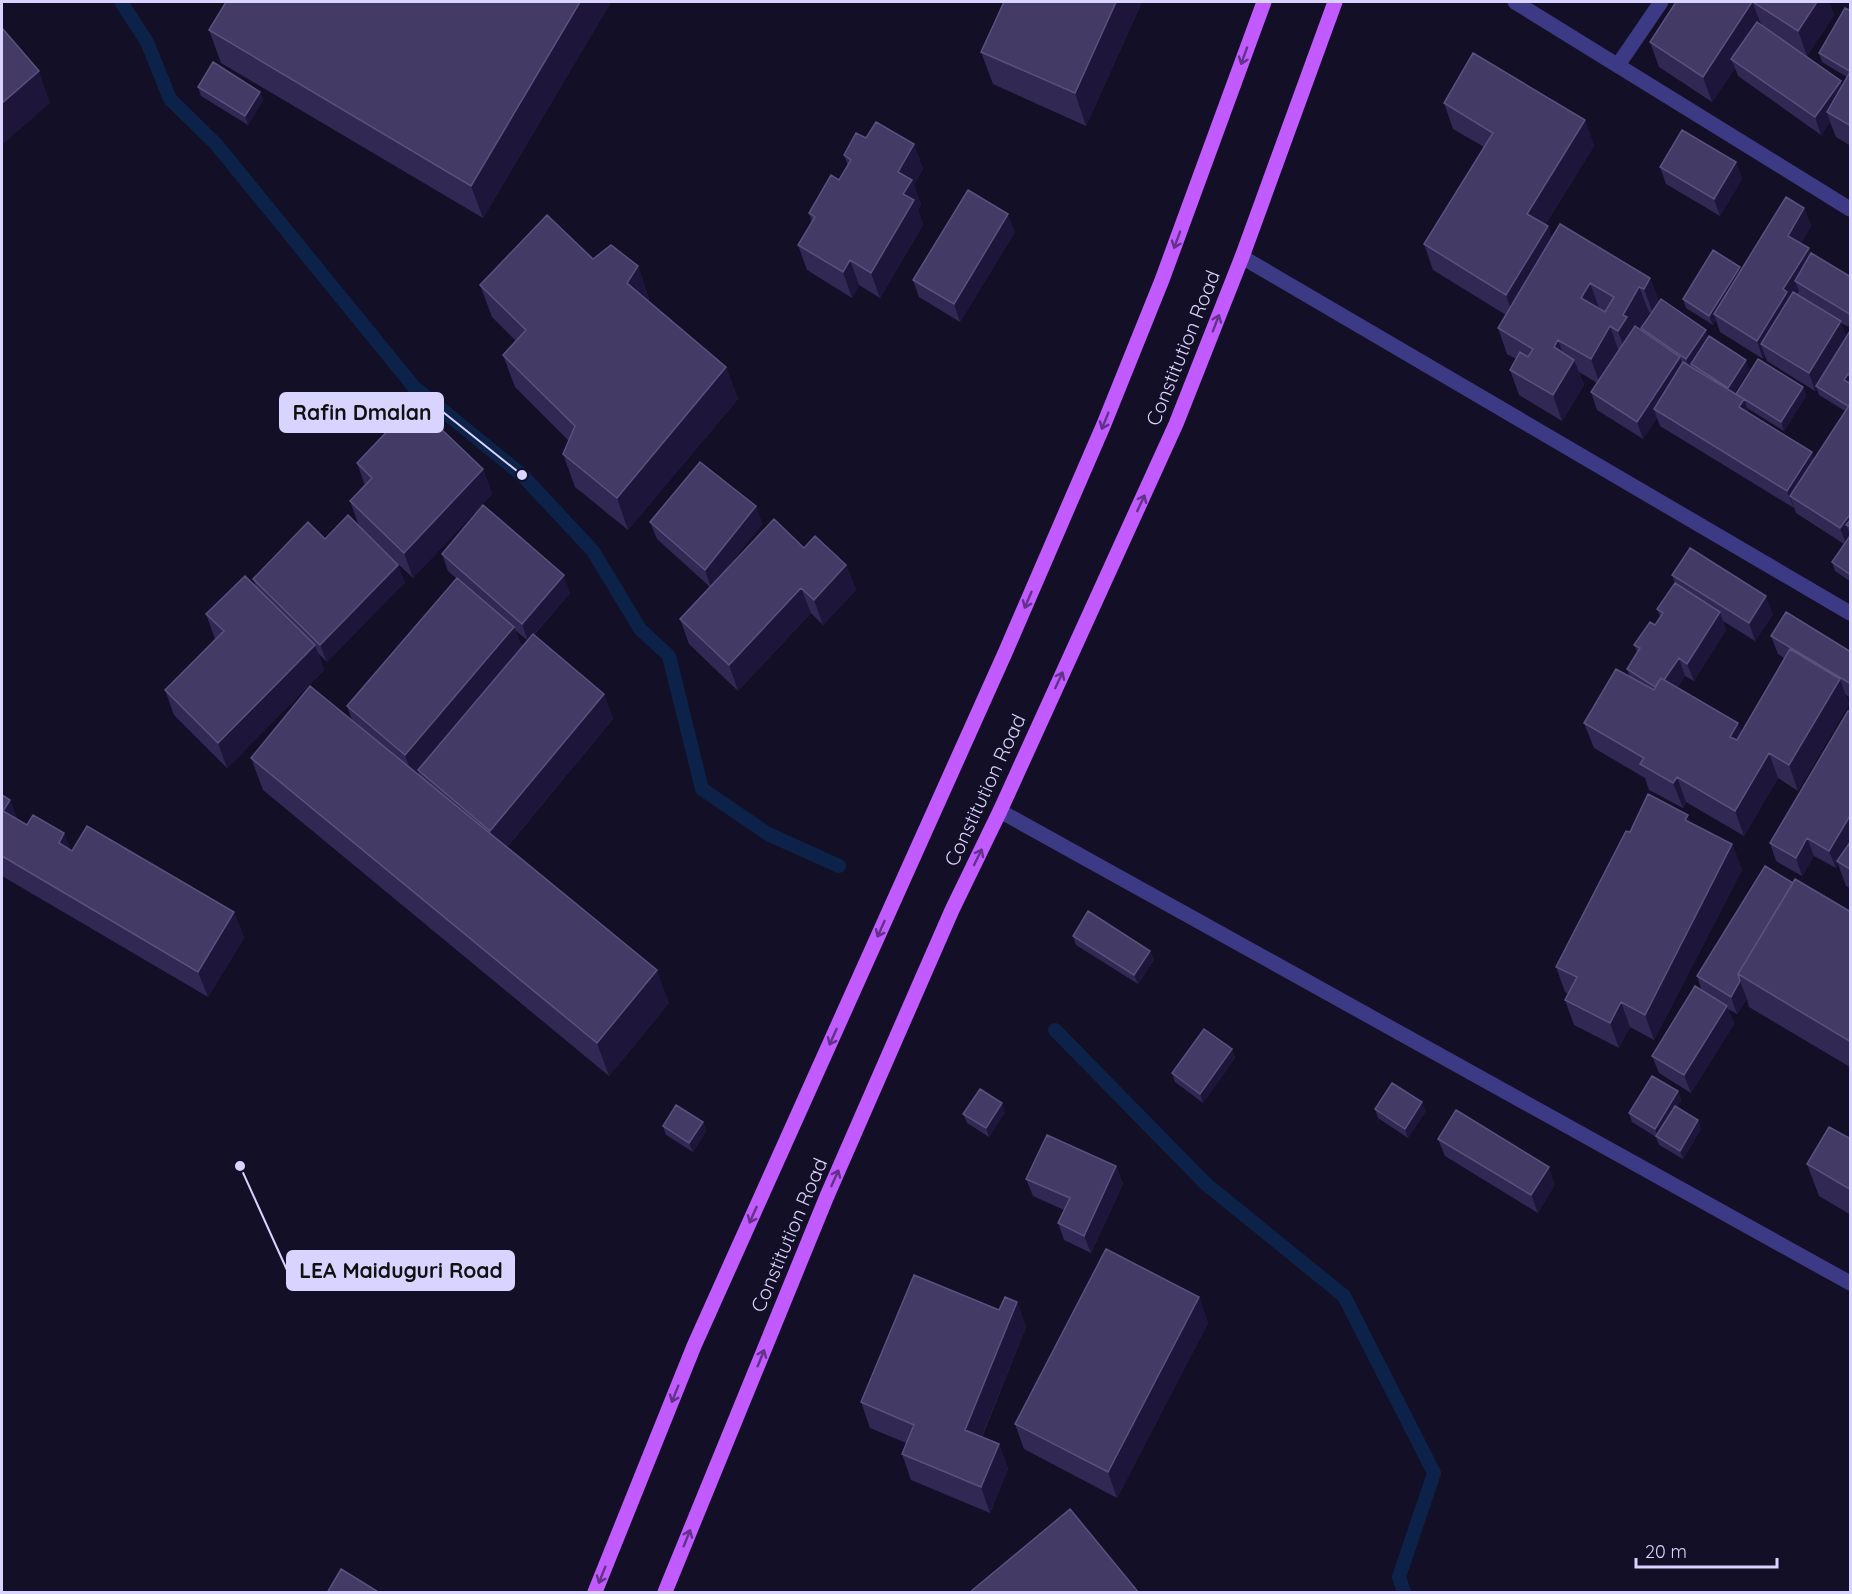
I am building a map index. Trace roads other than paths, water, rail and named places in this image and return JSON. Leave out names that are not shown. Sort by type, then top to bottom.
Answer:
[{"type":"main road","name":"Constitution Road","points":[[595,1593],[694,1346],[857,984],[1104,424],[1162,280],[1264,2]]},
{"type":"main road","name":"Constitution Road","points":[[665,1593],[827,1196],[952,910],[1000,811],[1176,424],[1242,257],[1335,2]]},
{"type":"street","points":[[1515,2],[1851,209]]},
{"type":"street","points":[[1618,65],[1661,2]]},
{"type":"street","points":[[1242,257],[1851,614]]},
{"type":"street","points":[[1000,811],[1851,1283]]},
{"type":"waterway","points":[[121,2],[147,42],[170,99],[216,144],[414,387],[522,475],[593,551],[640,629],[669,656],[702,789],[768,834],[839,866]]},
{"type":"waterway","points":[[1055,1030],[1206,1184],[1344,1296],[1434,1473],[1399,1577],[1404,1592]]},
{"type":"place","name":"Rafin Dmalan","points":[[522,475]]},
{"type":"place","name":"LEA Maiduguri Road","points":[[240,1166]]}]
